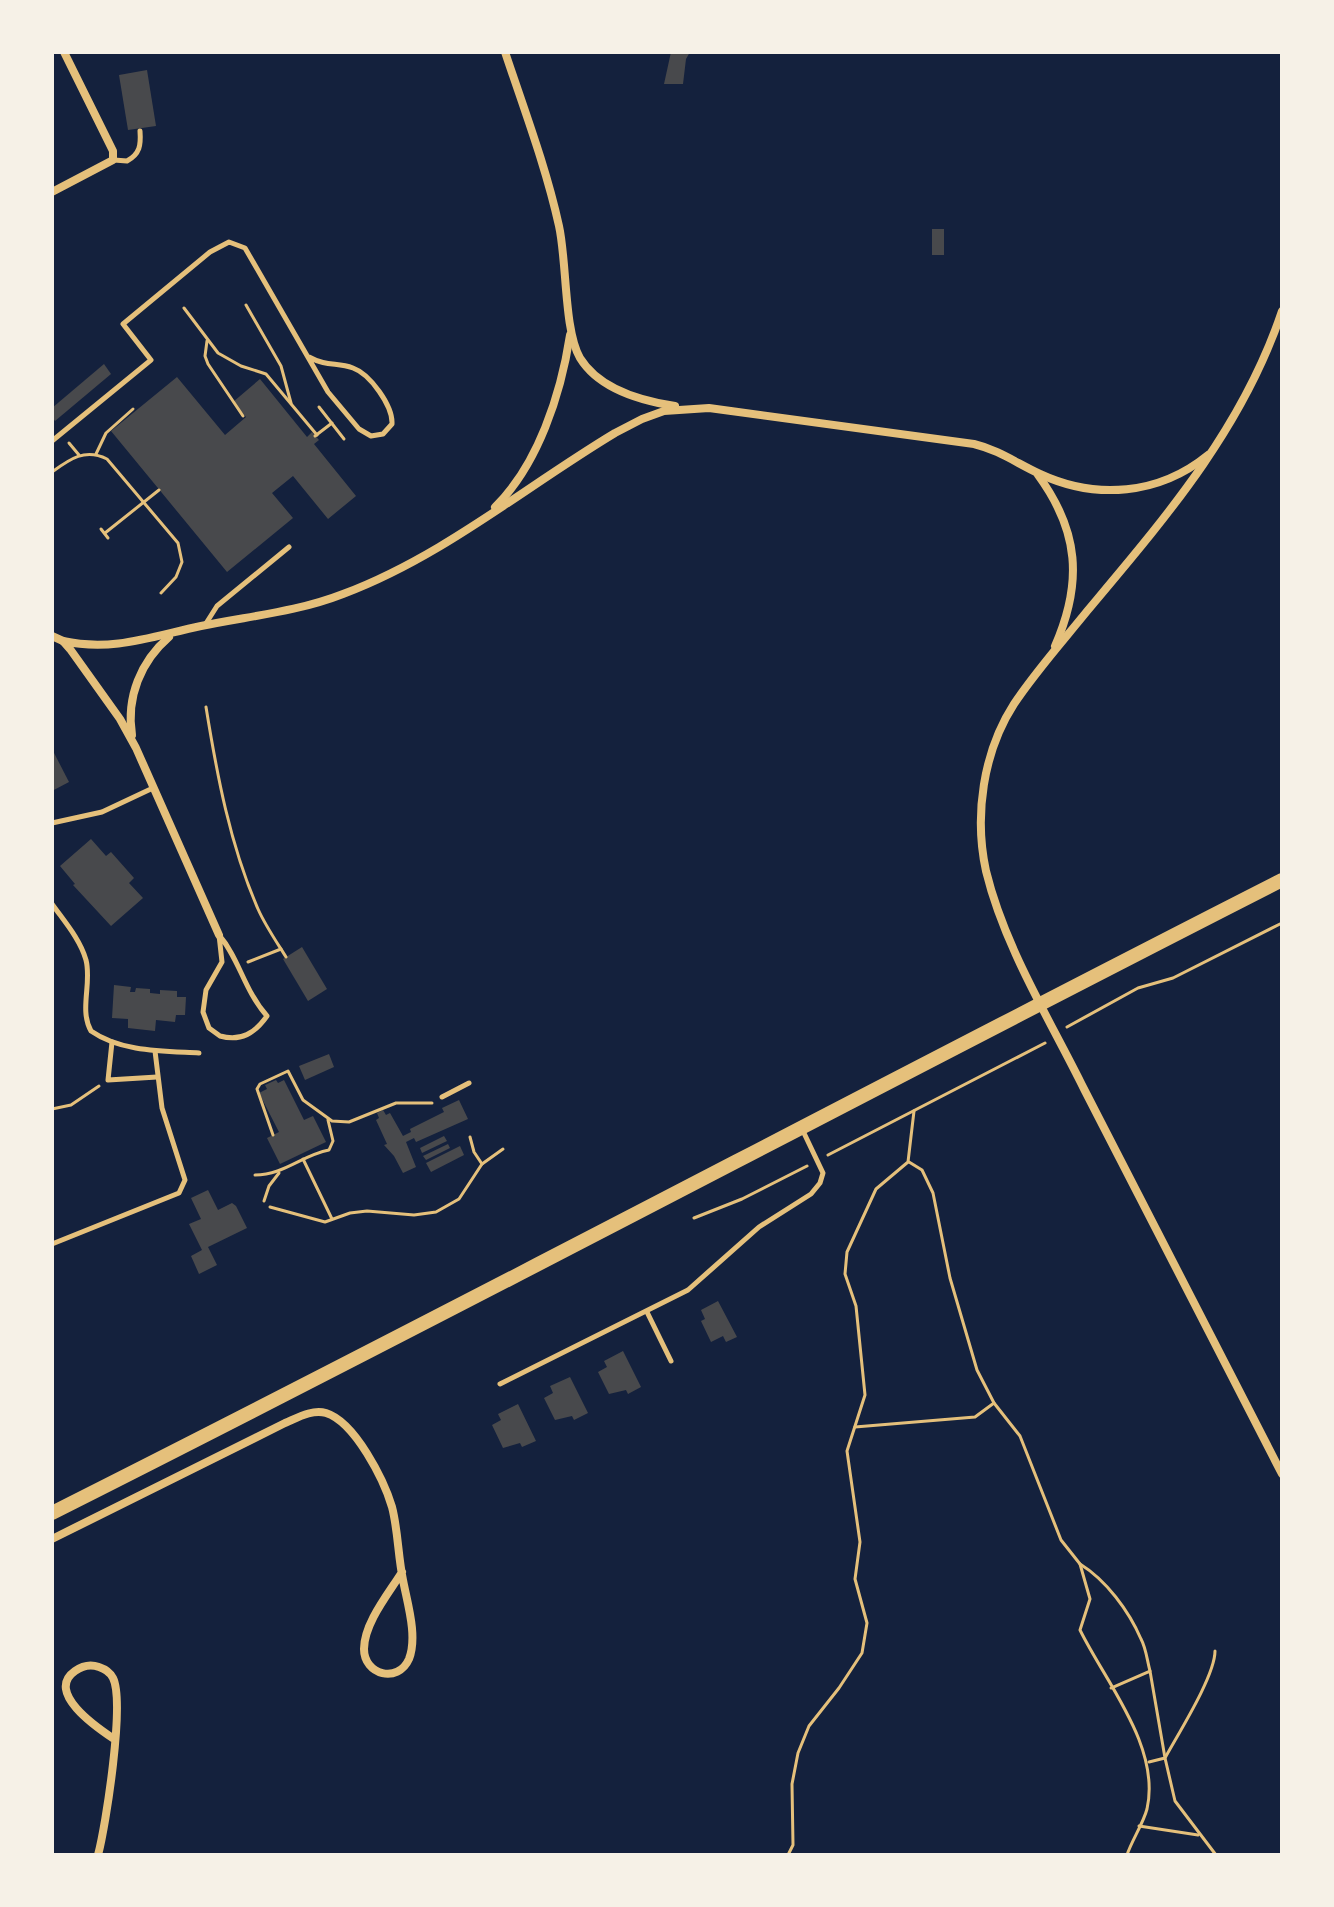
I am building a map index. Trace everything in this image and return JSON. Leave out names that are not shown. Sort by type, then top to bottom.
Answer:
[{"type":"main road","points":[[52,1513],[1282,880]]},
{"type":"street","points":[[52,192],[113,160],[113,151],[64,52]]},
{"type":"street","points":[[505,52],[559,224],[571,330],[579,357],[607,384],[648,400],[688,407],[732,410],[974,444],[1005,454],[1037,473],[1081,489],[1123,490],[1164,480],[1215,450]]},
{"type":"street","points":[[1282,311],[1259,371],[1215,450],[1014,703],[994,744],[985,780],[982,819],[983,848],[992,891],[1007,931],[1040,1002],[1282,1474]]},
{"type":"street","points":[[482,520],[513,487],[539,439],[556,393],[571,330]]},
{"type":"street","points":[[52,636],[80,645],[114,646],[204,625],[278,613],[340,595],[407,565],[629,425],[653,414],[688,407]]},
{"type":"street","points":[[1037,473],[1061,509],[1072,553],[1071,594],[1062,629],[1049,657]]},
{"type":"street","points":[[136,748],[130,713],[138,680],[153,651],[173,633]]},
{"type":"street","points":[[63,641],[120,719],[136,748],[219,935]]},
{"type":"street","points":[[52,1539],[285,1423],[309,1413],[326,1413],[342,1423],[358,1440],[392,1506],[409,1611],[411,1653],[404,1667],[387,1675],[380,1674],[367,1663],[365,1641],[402,1572]]},
{"type":"street","points":[[98,1855],[109,1803],[114,1739],[116,1689],[113,1679],[101,1667],[79,1668],[65,1685],[67,1695],[90,1721],[114,1739]]},
{"type":"lane","points":[[113,160],[127,161],[132,158],[140,148],[140,131]]},
{"type":"lane","points":[[52,441],[151,360],[123,324],[210,252],[229,242],[245,248],[328,392],[359,429],[371,436],[383,434],[392,424],[393,414],[387,402],[360,371],[348,366],[322,364],[309,357]]},
{"type":"lane","points":[[204,625],[217,606],[289,547]]},
{"type":"lane","points":[[52,823],[102,812],[154,787]]},
{"type":"lane","points":[[52,904],[77,940],[85,958],[88,1026],[112,1042],[155,1051],[199,1053]]},
{"type":"lane","points":[[219,935],[227,944],[249,993],[267,1016],[259,1027],[244,1037],[220,1036],[209,1028],[203,1012],[206,990],[222,962],[219,935]]},
{"type":"lane","points":[[112,1042],[108,1080],[157,1077]]},
{"type":"lane","points":[[52,1244],[179,1193],[185,1180],[162,1108],[155,1051]]},
{"type":"lane","points":[[442,1097],[469,1083]]},
{"type":"lane","points":[[500,1384],[647,1312],[697,1283],[759,1227],[817,1188],[823,1177],[822,1169],[801,1126]]},
{"type":"lane","points":[[647,1312],[671,1361]]},
{"type":"path","points":[[246,305],[281,366],[292,404]]},
{"type":"path","points":[[184,308],[218,353],[266,374],[316,436],[332,423]]},
{"type":"path","points":[[207,341],[205,356],[208,364],[243,416]]},
{"type":"path","points":[[319,407],[344,439]]},
{"type":"path","points":[[96,454],[106,433],[133,409]]},
{"type":"path","points":[[66,440],[79,455]]},
{"type":"path","points":[[52,472],[79,455],[96,454],[107,459],[178,543],[182,562],[176,577],[161,593]]},
{"type":"path","points":[[105,533],[159,490]]},
{"type":"path","points":[[101,529],[108,538]]},
{"type":"path","points":[[206,707],[217,774],[236,844],[258,910],[286,957]]},
{"type":"path","points":[[1068,1026],[1138,988],[1173,978],[1282,923]]},
{"type":"path","points":[[241,965],[281,949]]},
{"type":"path","points":[[829,1155],[1045,1043]]},
{"type":"path","points":[[273,1135],[257,1089],[260,1084],[288,1071],[303,1100],[328,1120],[349,1122],[396,1103],[424,1105],[442,1097]]},
{"type":"path","points":[[52,1109],[71,1105],[108,1080]]},
{"type":"path","points":[[788,1855],[793,1845],[792,1784],[798,1753],[809,1726],[862,1653],[867,1623],[855,1579],[860,1542],[847,1451],[865,1395],[856,1306],[845,1274],[847,1252],[876,1189],[908,1162],[914,1111]]},
{"type":"path","points":[[264,1201],[269,1186],[279,1173],[303,1159],[332,1148],[328,1120]]},
{"type":"path","points":[[470,1137],[474,1152],[482,1164]]},
{"type":"path","points":[[270,1207],[325,1222],[367,1211],[414,1215],[436,1212],[459,1199],[482,1164],[503,1149]]},
{"type":"path","points":[[303,1159],[332,1219]]},
{"type":"path","points":[[908,1162],[922,1170],[933,1193],[950,1278],[977,1370],[994,1403],[1020,1436],[1061,1540],[1080,1564],[1098,1575],[1142,1640],[1175,1801],[1216,1855]]},
{"type":"path","points":[[694,1218],[742,1199],[807,1166]]},
{"type":"path","points":[[255,1175],[279,1173]]},
{"type":"path","points":[[854,1427],[975,1417],[994,1403]]},
{"type":"path","points":[[1080,1564],[1090,1599],[1080,1630],[1133,1726],[1148,1762],[1147,1809],[1127,1855]]},
{"type":"path","points":[[1148,1762],[1165,1758],[1204,1682],[1215,1651]]},
{"type":"path","points":[[1111,1688],[1150,1671]]},
{"type":"path","points":[[1139,1826],[1200,1835]]},
{"type":"building","points":[[671,52],[690,52],[686,59],[683,84],[664,84]]},
{"type":"building","points":[[147,70],[156,126],[128,130],[119,75]]},
{"type":"building","points":[[932,229],[944,229],[944,255],[932,255]]},
{"type":"building","points":[[104,364],[111,374],[55,421],[52,408]]},
{"type":"building","points":[[177,377],[225,435],[246,417],[233,402],[260,379],[307,437],[312,432],[319,440],[314,444],[356,496],[328,519],[293,476],[272,493],[293,518],[227,572],[111,431]]},
{"type":"building","points":[[52,749],[69,782],[52,791]]},
{"type":"building","points":[[91,839],[106,856],[111,852],[134,878],[129,883],[143,898],[111,926],[73,885],[60,866]]},
{"type":"building","points":[[302,947],[327,989],[308,1001],[283,959]]},
{"type":"building","points":[[114,985],[131,987],[130,992],[135,992],[136,988],[150,989],[150,993],[160,994],[160,990],[177,991],[177,997],[186,997],[185,1015],[176,1015],[175,1022],[156,1020],[155,1031],[128,1028],[128,1019],[112,1018]]},
{"type":"building","points":[[329,1054],[334,1067],[305,1080],[299,1066]]},
{"type":"building","points":[[276,1080],[278,1083],[284,1080],[304,1120],[313,1116],[326,1142],[280,1164],[267,1138],[279,1132],[259,1093],[267,1089],[265,1085]]},
{"type":"building","points":[[459,1100],[468,1119],[416,1142],[414,1138],[406,1142],[416,1167],[403,1173],[384,1145],[387,1144],[376,1120],[379,1118],[377,1113],[383,1110],[386,1115],[390,1113],[403,1136],[411,1132],[410,1129],[444,1112],[442,1108]]},
{"type":"building","points":[[444,1136],[447,1141],[422,1153],[420,1148]]},
{"type":"building","points":[[448,1144],[450,1148],[426,1160],[423,1156]]},
{"type":"building","points":[[460,1146],[464,1155],[431,1172],[426,1163]]},
{"type":"building","points":[[208,1190],[218,1210],[232,1203],[236,1206],[247,1228],[208,1247],[217,1265],[199,1274],[191,1256],[202,1250],[189,1224],[201,1219],[191,1198]]},
{"type":"building","points":[[718,1301],[737,1337],[726,1342],[723,1336],[711,1342],[701,1321],[705,1319],[701,1310]]},
{"type":"building","points":[[623,1351],[641,1387],[628,1394],[626,1390],[609,1394],[598,1372],[607,1367],[604,1361]]},
{"type":"building","points":[[570,1377],[588,1413],[574,1420],[572,1416],[555,1420],[544,1398],[553,1393],[550,1386]]},
{"type":"building","points":[[518,1404],[536,1441],[522,1447],[520,1443],[503,1448],[492,1425],[501,1420],[498,1414]]}]
